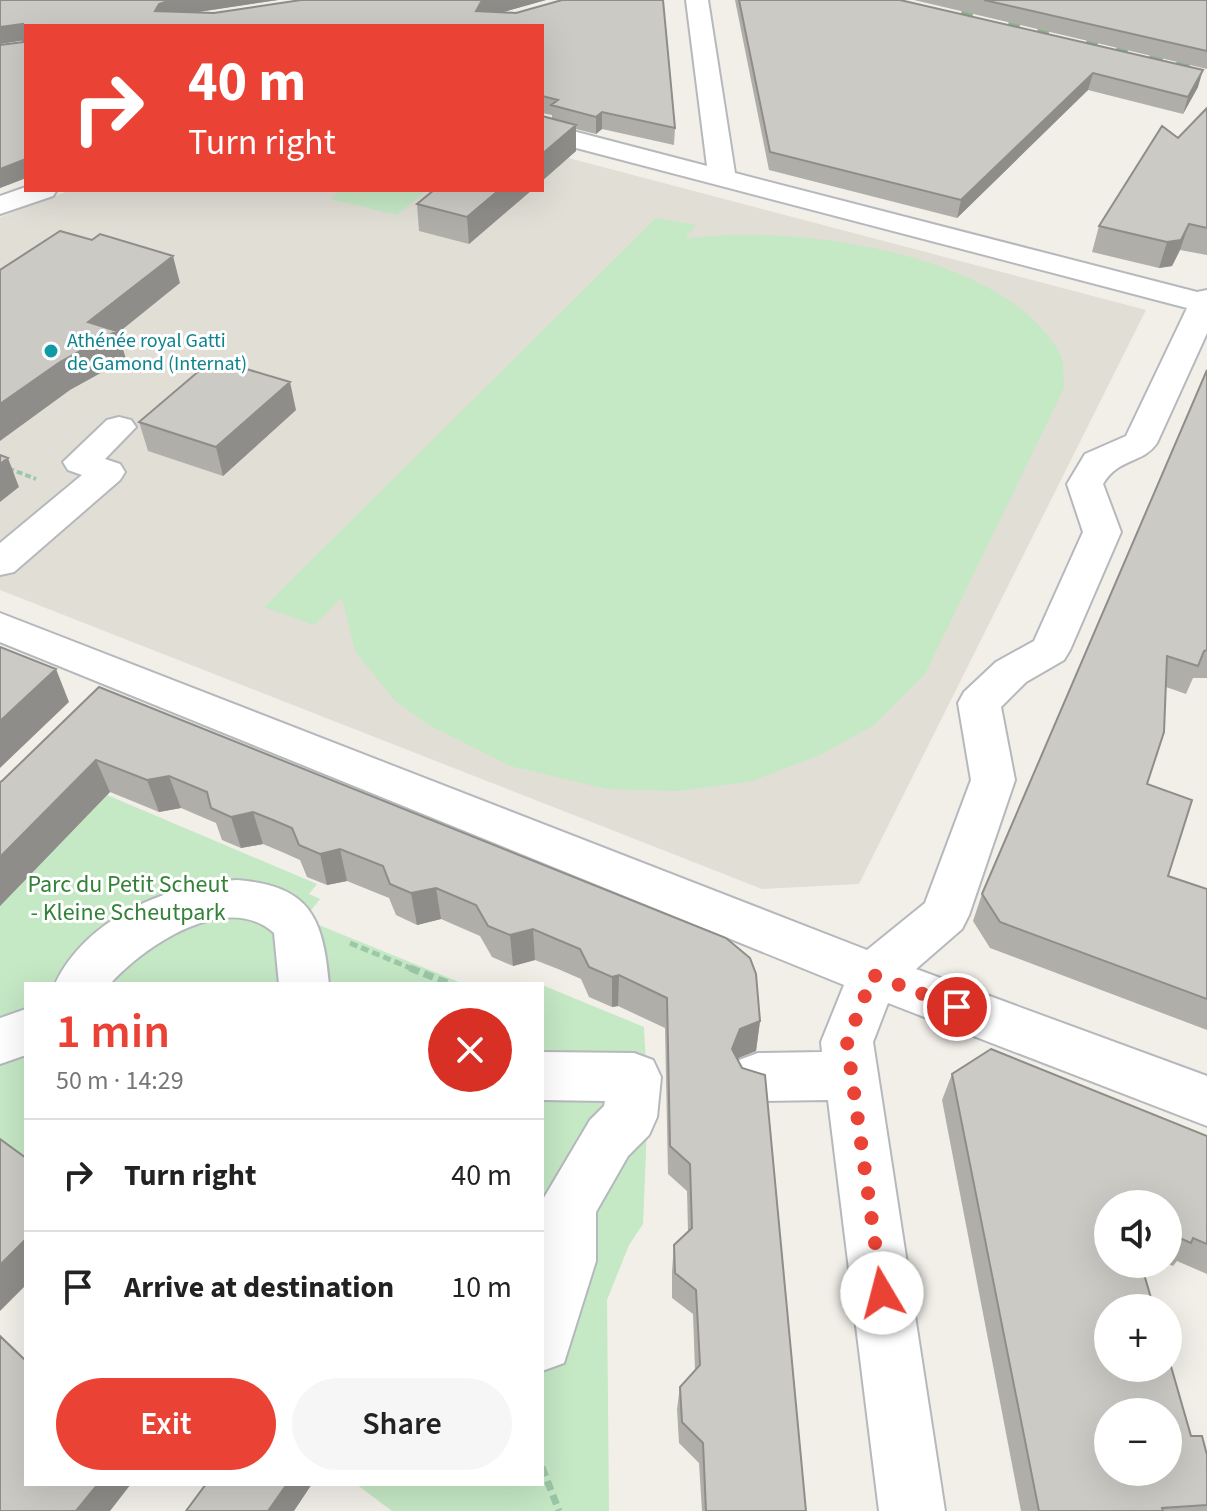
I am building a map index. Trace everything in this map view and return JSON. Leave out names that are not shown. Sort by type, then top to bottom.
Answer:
[{"type":"street","points":[[697,0],[722,178]]},
{"type":"street","points":[[544,132],[1206,302],[1140,443],[1098,462],[1085,484],[1102,532],[1050,650],[1011,672],[979,703],[993,780],[945,915],[873,975],[847,1042],[912,1511]]},
{"type":"street","points":[[0,206],[38,192]]},
{"type":"street","points":[[0,563],[107,472],[81,462],[119,427]]},
{"type":"street","points":[[0,627],[873,975],[1207,1101]]},
{"type":"street","points":[[91,710],[125,677]]},
{"type":"street","points":[[82,982],[92,968],[139,928],[188,907],[212,901],[260,901],[290,918],[298,935],[304,982]]},
{"type":"street","points":[[0,1041],[24,1033]]},
{"type":"street","points":[[544,1076],[650,1077],[630,1117],[609,1138],[568,1207],[567,1261],[544,1329]]},
{"type":"street","points":[[758,1077],[852,1076]]},
{"type":"path","points":[[290,918],[445,982]]},
{"type":"path","points":[[544,1472],[559,1511]]},
{"type":"shaded area","points":[[544,152],[1146,310],[859,884],[762,889],[0,590],[0,217],[66,192],[544,192]]},
{"type":"green space","points":[[339,192],[425,192],[397,215],[330,199]]},
{"type":"green space","points":[[656,218],[696,225],[685,239],[728,235],[834,241],[890,252],[943,268],[991,289],[1031,317],[1059,352],[1064,374],[1064,388],[925,674],[874,725],[820,755],[749,782],[677,791],[607,789],[510,766],[427,724],[394,700],[355,651],[342,598],[314,625],[264,607]]},
{"type":"green space","name":"Parc du Petit Scheut - Kleine Scheutpark","points":[[107,795],[317,884],[309,894],[320,899],[304,919],[459,982],[24,982],[24,1169],[0,1151],[0,905]]},
{"type":"green space","points":[[544,986],[644,1027],[648,1102],[643,1224],[629,1245],[607,1300],[609,1511],[392,1511],[359,1486],[544,1486]]},
{"type":"building","points":[[0,0],[171,0],[159,4],[155,11],[214,13],[301,0],[489,0],[481,2],[476,11],[516,13],[562,0],[663,0],[675,128],[602,112],[596,117],[551,105],[558,100],[544,96],[544,24],[24,24],[24,160],[0,169],[0,45],[23,42],[23,24],[0,27]]},
{"type":"building","points":[[739,0],[900,0],[1203,70],[1188,97],[1093,73],[961,200],[770,152]]},
{"type":"building","points":[[984,0],[1207,0],[1207,51]]},
{"type":"building","points":[[1207,108],[1207,228],[1189,224],[1181,240],[1167,242],[1099,226],[1162,126],[1178,138]]},
{"type":"building","points":[[544,117],[576,125],[544,152]]},
{"type":"building","points":[[432,192],[497,192],[467,217],[417,204]]},
{"type":"building","name":"Athénée royal Gatti de Gamond (Internat)","points":[[60,231],[92,240],[100,234],[173,256],[88,322],[117,331],[60,362],[0,404],[0,270]]},
{"type":"building","points":[[213,359],[290,382],[216,447],[139,422]]},
{"type":"building","points":[[1207,370],[1207,650],[1198,666],[1167,656],[1164,732],[1147,784],[1192,800],[1168,876],[1207,889],[1207,999],[1000,922],[982,894]]},
{"type":"building","points":[[0,647],[56,669],[0,721]]},
{"type":"building","points":[[99,687],[726,938],[750,958],[756,974],[760,1021],[740,1029],[732,1049],[742,1068],[765,1075],[806,1511],[706,1511],[703,1443],[682,1422],[680,1387],[700,1365],[696,1290],[675,1273],[674,1245],[692,1228],[690,1164],[670,1146],[667,998],[619,975],[612,977],[589,967],[580,949],[533,929],[510,935],[488,926],[476,905],[436,888],[411,893],[390,884],[383,866],[340,849],[320,854],[299,845],[292,828],[273,820],[253,812],[231,817],[211,808],[207,792],[169,776],[147,780],[96,760],[0,857],[0,782]]},
{"type":"building","points":[[991,1049],[1207,1136],[1207,1244],[1193,1238],[1191,1243],[1182,1239],[1182,1190],[1094,1190],[1094,1278],[1145,1278],[1150,1294],[1094,1294],[1094,1382],[1175,1382],[1180,1398],[1094,1398],[1094,1486],[1182,1486],[1182,1405],[1191,1436],[1202,1436],[1207,1455],[1207,1505],[1162,1508],[1163,1511],[1039,1511],[952,1074]]},
{"type":"building","points":[[0,1139],[24,1157],[24,1241],[0,1265]]},
{"type":"building","points":[[0,1336],[24,1359],[24,1486],[96,1486],[76,1511],[0,1511]]},
{"type":"building","points":[[205,1486],[286,1486],[268,1511],[186,1511]]},
{"type":"place","name":"Athénée royal Gatti de Gamond (Internat)","points":[[51,351]]},
{"type":"route","points":[[882,1293],[847,1042],[873,975],[957,1007]]}]
